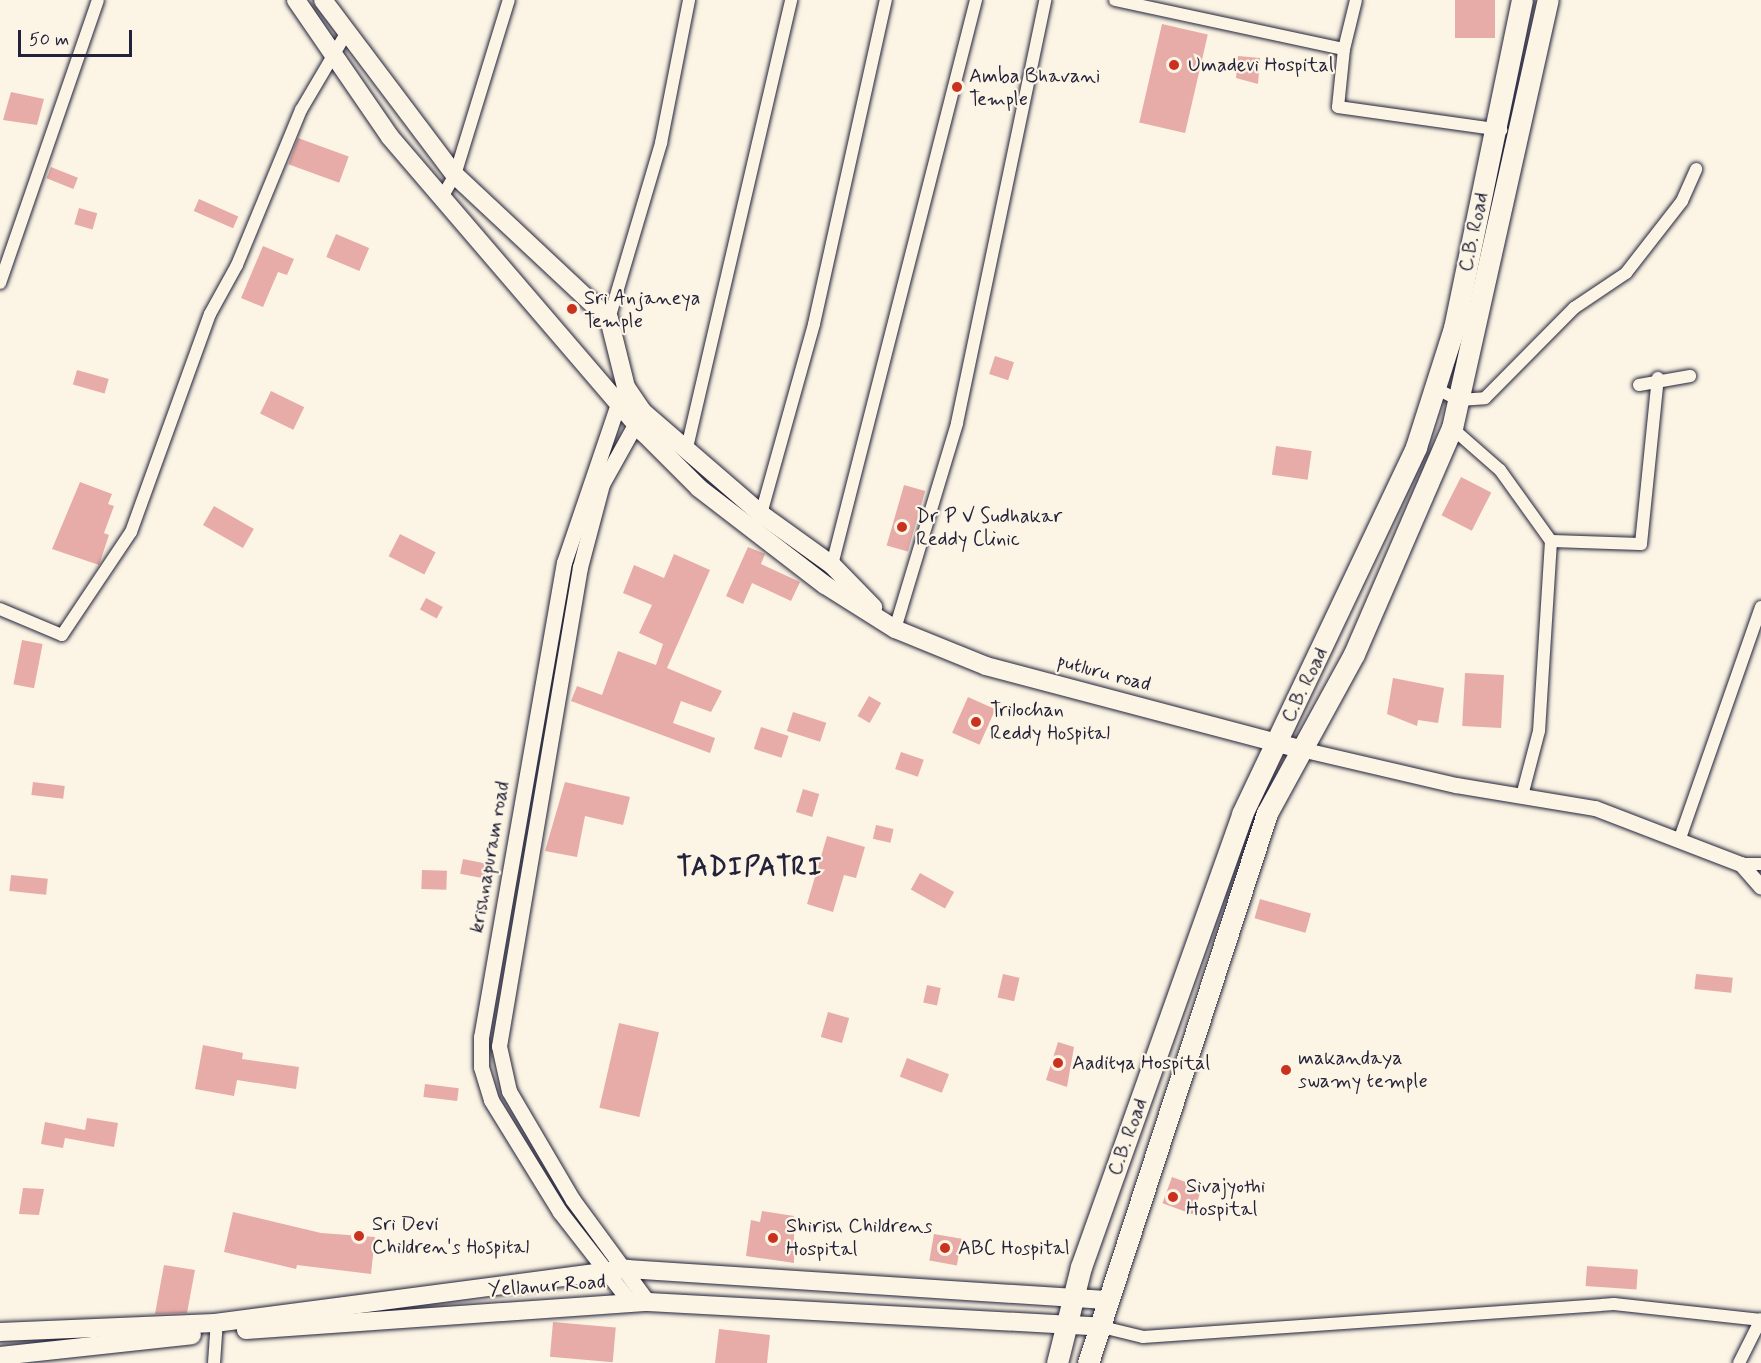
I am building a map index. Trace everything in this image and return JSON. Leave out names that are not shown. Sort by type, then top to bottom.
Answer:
[{"type":"highway","name":"C.B. Road","points":[[1057,1363],[1073,1297],[1242,814],[1416,447],[1454,328],[1522,0]]},
{"type":"highway","points":[[1088,1363],[1106,1300],[1267,813],[1305,750],[1406,545],[1452,428],[1548,0]]},
{"type":"main road","points":[[296,0],[334,52],[390,137],[441,199],[622,394],[699,488],[825,585],[895,629]]},
{"type":"main road","points":[[330,4],[347,32],[455,175],[609,319],[622,394]]},
{"type":"main road","points":[[638,416],[761,514],[832,565],[895,629]]},
{"type":"main road","name":"putluru road","points":[[895,629],[986,666],[1276,745],[1305,750]]},
{"type":"main road","points":[[0,1332],[215,1323],[627,1269],[1106,1300]]},
{"type":"main road","name":"Yellanur Road","points":[[0,1356],[216,1332],[630,1302],[1098,1326]]},
{"type":"street","points":[[0,283],[98,0]]},
{"type":"street","points":[[441,199],[455,175],[509,0]]},
{"type":"street","points":[[609,319],[660,143],[689,0]]},
{"type":"street","points":[[686,452],[791,0]]},
{"type":"street","points":[[761,514],[814,324],[886,0]]},
{"type":"street","points":[[832,565],[976,0]]},
{"type":"street","points":[[895,629],[957,423],[1045,0]]},
{"type":"street","points":[[1115,0],[1344,49]]},
{"type":"street","points":[[1356,0],[1344,49],[1338,107],[1520,132]]},
{"type":"street","points":[[0,609],[62,635],[130,532],[210,314],[237,265],[301,110],[347,32]]},
{"type":"street","points":[[1435,388],[1459,400],[1485,398],[1574,308],[1626,273],[1682,201],[1696,170]]},
{"type":"street","points":[[1639,385],[1658,378],[1690,376]]},
{"type":"street","points":[[1551,541],[1641,544],[1658,378]]},
{"type":"street","name":"krishnapuram road","points":[[622,394],[564,562],[481,1037],[481,1068],[491,1100],[560,1212],[608,1270],[630,1302]]},
{"type":"street","name":"krishnapuram road","points":[[638,416],[602,484],[580,567],[499,1046],[509,1091],[573,1200],[627,1269],[648,1302]]},
{"type":"street","points":[[1452,428],[1500,470],[1551,541],[1539,731],[1522,796]]},
{"type":"street","points":[[1679,841],[1761,607]]},
{"type":"street","points":[[1305,750],[1522,796],[1595,808],[1741,864],[1761,864]]},
{"type":"street","points":[[1741,864],[1761,887]]},
{"type":"street","points":[[1098,1326],[1143,1337],[1614,1304],[1761,1319],[1739,1363]]},
{"type":"street","points":[[214,1363],[216,1332]]},
{"type":"building","points":[[1455,0],[1495,0],[1495,38],[1455,38]]},
{"type":"building","points":[[1162,24],[1208,35],[1185,133],[1139,122]]},
{"type":"building","points":[[1238,56],[1260,58],[1258,84],[1236,78]]},
{"type":"building","points":[[11,92],[44,99],[37,125],[3,120]]},
{"type":"building","points":[[298,138],[349,156],[339,183],[288,164]]},
{"type":"building","points":[[51,167],[78,178],[73,189],[47,178]]},
{"type":"building","points":[[199,199],[238,216],[233,228],[194,211]]},
{"type":"building","points":[[79,208],[97,213],[93,230],[74,224]]},
{"type":"building","points":[[336,234],[369,248],[359,271],[326,257]]},
{"type":"building","points":[[263,246],[294,259],[287,275],[278,272],[263,307],[241,298]]},
{"type":"building","points":[[995,356],[1014,362],[1008,380],[989,374]]},
{"type":"building","points":[[77,370],[109,379],[105,394],[73,384]]},
{"type":"building","points":[[271,391],[304,407],[293,430],[260,413]]},
{"type":"building","points":[[1276,446],[1312,451],[1308,480],[1272,475]]},
{"type":"building","points":[[1461,477],[1491,492],[1472,531],[1441,515]]},
{"type":"building","points":[[80,482],[112,494],[108,504],[114,506],[104,533],[109,535],[99,565],[52,549]]},
{"type":"building","points":[[904,485],[925,491],[908,552],[887,546]]},
{"type":"building","points":[[214,506],[254,529],[243,548],[203,525]]},
{"type":"building","points":[[400,534],[436,552],[424,574],[389,556]]},
{"type":"building","points":[[748,547],[765,554],[761,564],[800,582],[791,601],[752,583],[743,604],[726,596]]},
{"type":"building","points":[[674,554],[710,570],[667,668],[722,691],[711,712],[681,701],[673,723],[715,738],[710,753],[571,701],[577,686],[602,695],[618,651],[656,665],[663,644],[639,633],[652,605],[623,593],[634,565],[664,578]]},
{"type":"building","points":[[426,598],[443,607],[437,618],[420,609]]},
{"type":"building","points":[[22,640],[43,644],[34,688],[13,684]]},
{"type":"building","points":[[1465,673],[1504,675],[1501,728],[1462,726]]},
{"type":"building","points":[[1393,678],[1444,688],[1438,723],[1418,720],[1417,726],[1387,714]]},
{"type":"building","points":[[869,696],[881,703],[870,723],[858,716]]},
{"type":"building","points":[[968,697],[995,709],[980,745],[952,733]]},
{"type":"building","points":[[793,712],[826,723],[820,742],[787,731]]},
{"type":"building","points":[[761,727],[789,736],[781,758],[754,749]]},
{"type":"building","points":[[901,752],[924,760],[918,777],[895,769]]},
{"type":"building","points":[[33,782],[65,786],[63,799],[31,795]]},
{"type":"building","points":[[565,782],[630,797],[623,825],[585,816],[577,857],[545,851]]},
{"type":"building","points":[[803,789],[819,794],[812,817],[796,812]]},
{"type":"building","points":[[876,825],[894,829],[890,843],[873,839]]},
{"type":"building","points":[[827,836],[865,847],[856,878],[844,875],[833,912],[807,904]]},
{"type":"building","points":[[463,859],[489,864],[486,879],[460,874]]},
{"type":"building","points":[[422,870],[447,871],[446,890],[421,889]]},
{"type":"building","points":[[920,873],[954,892],[945,909],[911,890]]},
{"type":"building","points":[[11,875],[48,879],[46,895],[9,891]]},
{"type":"building","points":[[1260,899],[1311,914],[1305,933],[1254,918]]},
{"type":"building","points":[[1003,974],[1020,978],[1014,1001],[998,997]]},
{"type":"building","points":[[1696,974],[1733,978],[1731,993],[1694,989]]},
{"type":"building","points":[[927,985],[941,988],[937,1006],[923,1003]]},
{"type":"building","points":[[828,1012],[849,1018],[842,1043],[821,1037]]},
{"type":"building","points":[[619,1023],[659,1032],[639,1117],[599,1108]]},
{"type":"building","points":[[1058,1042],[1074,1047],[1067,1087],[1046,1080]]},
{"type":"building","points":[[203,1045],[243,1053],[242,1059],[299,1067],[296,1089],[237,1080],[234,1096],[195,1089]]},
{"type":"building","points":[[907,1058],[949,1074],[942,1093],[900,1077]]},
{"type":"building","points":[[425,1084],[459,1088],[457,1101],[423,1097]]},
{"type":"building","points":[[87,1118],[118,1123],[114,1147],[65,1138],[63,1148],[41,1144],[45,1122],[85,1130]]},
{"type":"building","points":[[1172,1177],[1202,1188],[1192,1214],[1162,1203]]},
{"type":"building","points":[[23,1188],[44,1189],[39,1215],[19,1214]]},
{"type":"building","points":[[762,1211],[794,1216],[794,1263],[746,1256],[751,1220],[760,1222]]},
{"type":"building","points":[[233,1212],[321,1233],[375,1237],[371,1274],[297,1265],[296,1269],[224,1252]]},
{"type":"building","points":[[934,1234],[962,1239],[957,1265],[929,1261]]},
{"type":"building","points":[[164,1265],[195,1270],[187,1313],[155,1314]]},
{"type":"building","points":[[1587,1266],[1638,1270],[1636,1290],[1586,1286]]},
{"type":"building","points":[[553,1322],[616,1327],[613,1362],[550,1357]]},
{"type":"building","points":[[719,1329],[770,1335],[767,1363],[715,1363]]},
{"type":"place","name":"Umadevi Hospital","points":[[1174,65]]},
{"type":"place","name":"Amba Bhavani Temple","points":[[957,87]]},
{"type":"place","name":"Sri Anjaneya Temple","points":[[572,309]]},
{"type":"place","name":"Dr P V Sudhakar Reddy Clinic","points":[[902,527]]},
{"type":"place","name":"Trilochan Reddy Hospital","points":[[976,722]]},
{"type":"place","name":"Aaditya Hospital","points":[[1058,1063]]},
{"type":"place","name":"makandaya swamy temple","points":[[1286,1070]]},
{"type":"place","name":"Sivajyothi Hospital","points":[[1173,1197]]},
{"type":"place","name":"Sri Devi Children's Hospital","points":[[359,1236]]},
{"type":"place","name":"Shirish Childrens Hospital","points":[[773,1238]]},
{"type":"place","name":"ABC Hospital","points":[[945,1248]]},
{"type":"district","name":"TADIPATRI","points":[[750,869]]}]
